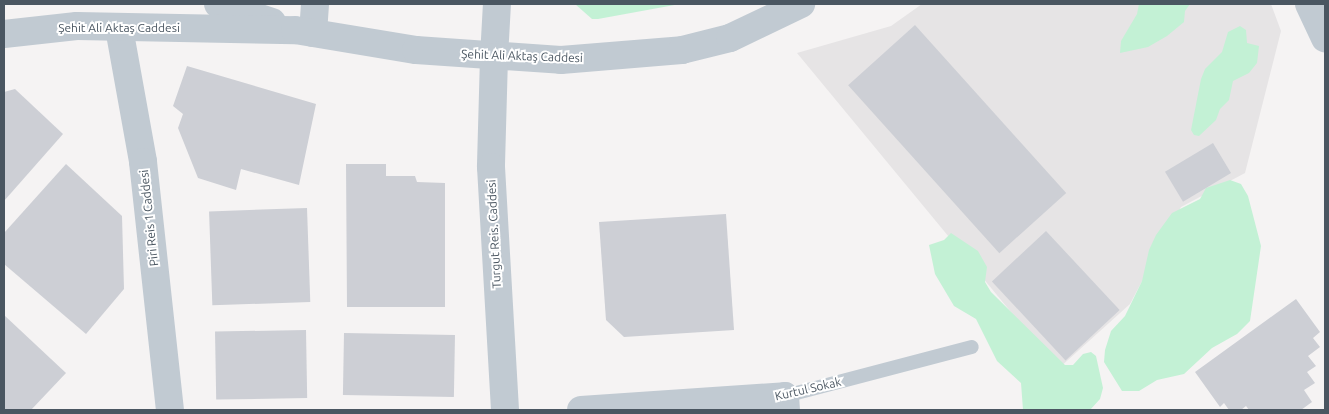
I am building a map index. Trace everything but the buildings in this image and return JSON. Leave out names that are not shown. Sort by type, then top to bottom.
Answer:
[{"type":"street","name":"Şehit Ali Aktaş Caddesi","points":[[218,4],[304,32]]},
{"type":"street","points":[[304,32],[315,4]]},
{"type":"street","name":"Turgut Reis. Caddesi","points":[[496,4],[491,166],[505,410]]},
{"type":"street","name":"Şehit Ali Aktaş Caddesi","points":[[4,34],[77,26],[304,32],[416,50],[494,57],[561,60],[682,50],[730,38],[801,4]]},
{"type":"street","points":[[1309,4],[1325,39]]},
{"type":"street","name":"Piri Reis 1 Caddesi","points":[[119,28],[143,162],[168,410]]},
{"type":"street","name":"Kurtul Sokak","points":[[581,410],[786,403]]},
{"type":"lane","name":"Kurtul Sokak","points":[[786,403],[972,347]]},
{"type":"shaded area","points":[[922,4],[1271,4],[1281,31],[1245,173],[1181,207],[1130,304],[1058,369],[797,53],[891,26]]},
{"type":"green space","points":[[575,4],[680,4],[592,19]]},
{"type":"green space","points":[[1139,4],[1190,4],[1185,11],[1184,22],[1167,36],[1148,47],[1120,53],[1121,41],[1137,14]]},
{"type":"green space","points":[[1240,26],[1246,30],[1247,43],[1259,46],[1257,63],[1249,73],[1233,81],[1229,100],[1220,109],[1216,120],[1199,136],[1194,135],[1191,130],[1201,79],[1205,69],[1222,52],[1228,32]]},
{"type":"green space","points":[[1230,180],[1241,184],[1248,196],[1261,246],[1250,321],[1237,334],[1212,348],[1184,374],[1157,380],[1139,391],[1122,391],[1104,362],[1105,350],[1111,331],[1125,316],[1142,281],[1149,250],[1156,235],[1172,213],[1200,199],[1206,188]]},
{"type":"green space","points":[[951,233],[978,251],[987,267],[985,282],[991,292],[1065,365],[1073,365],[1083,354],[1091,352],[1096,356],[1103,388],[1100,399],[1090,410],[1023,410],[1021,383],[997,361],[976,319],[954,306],[935,274],[929,245],[944,240]]}]
